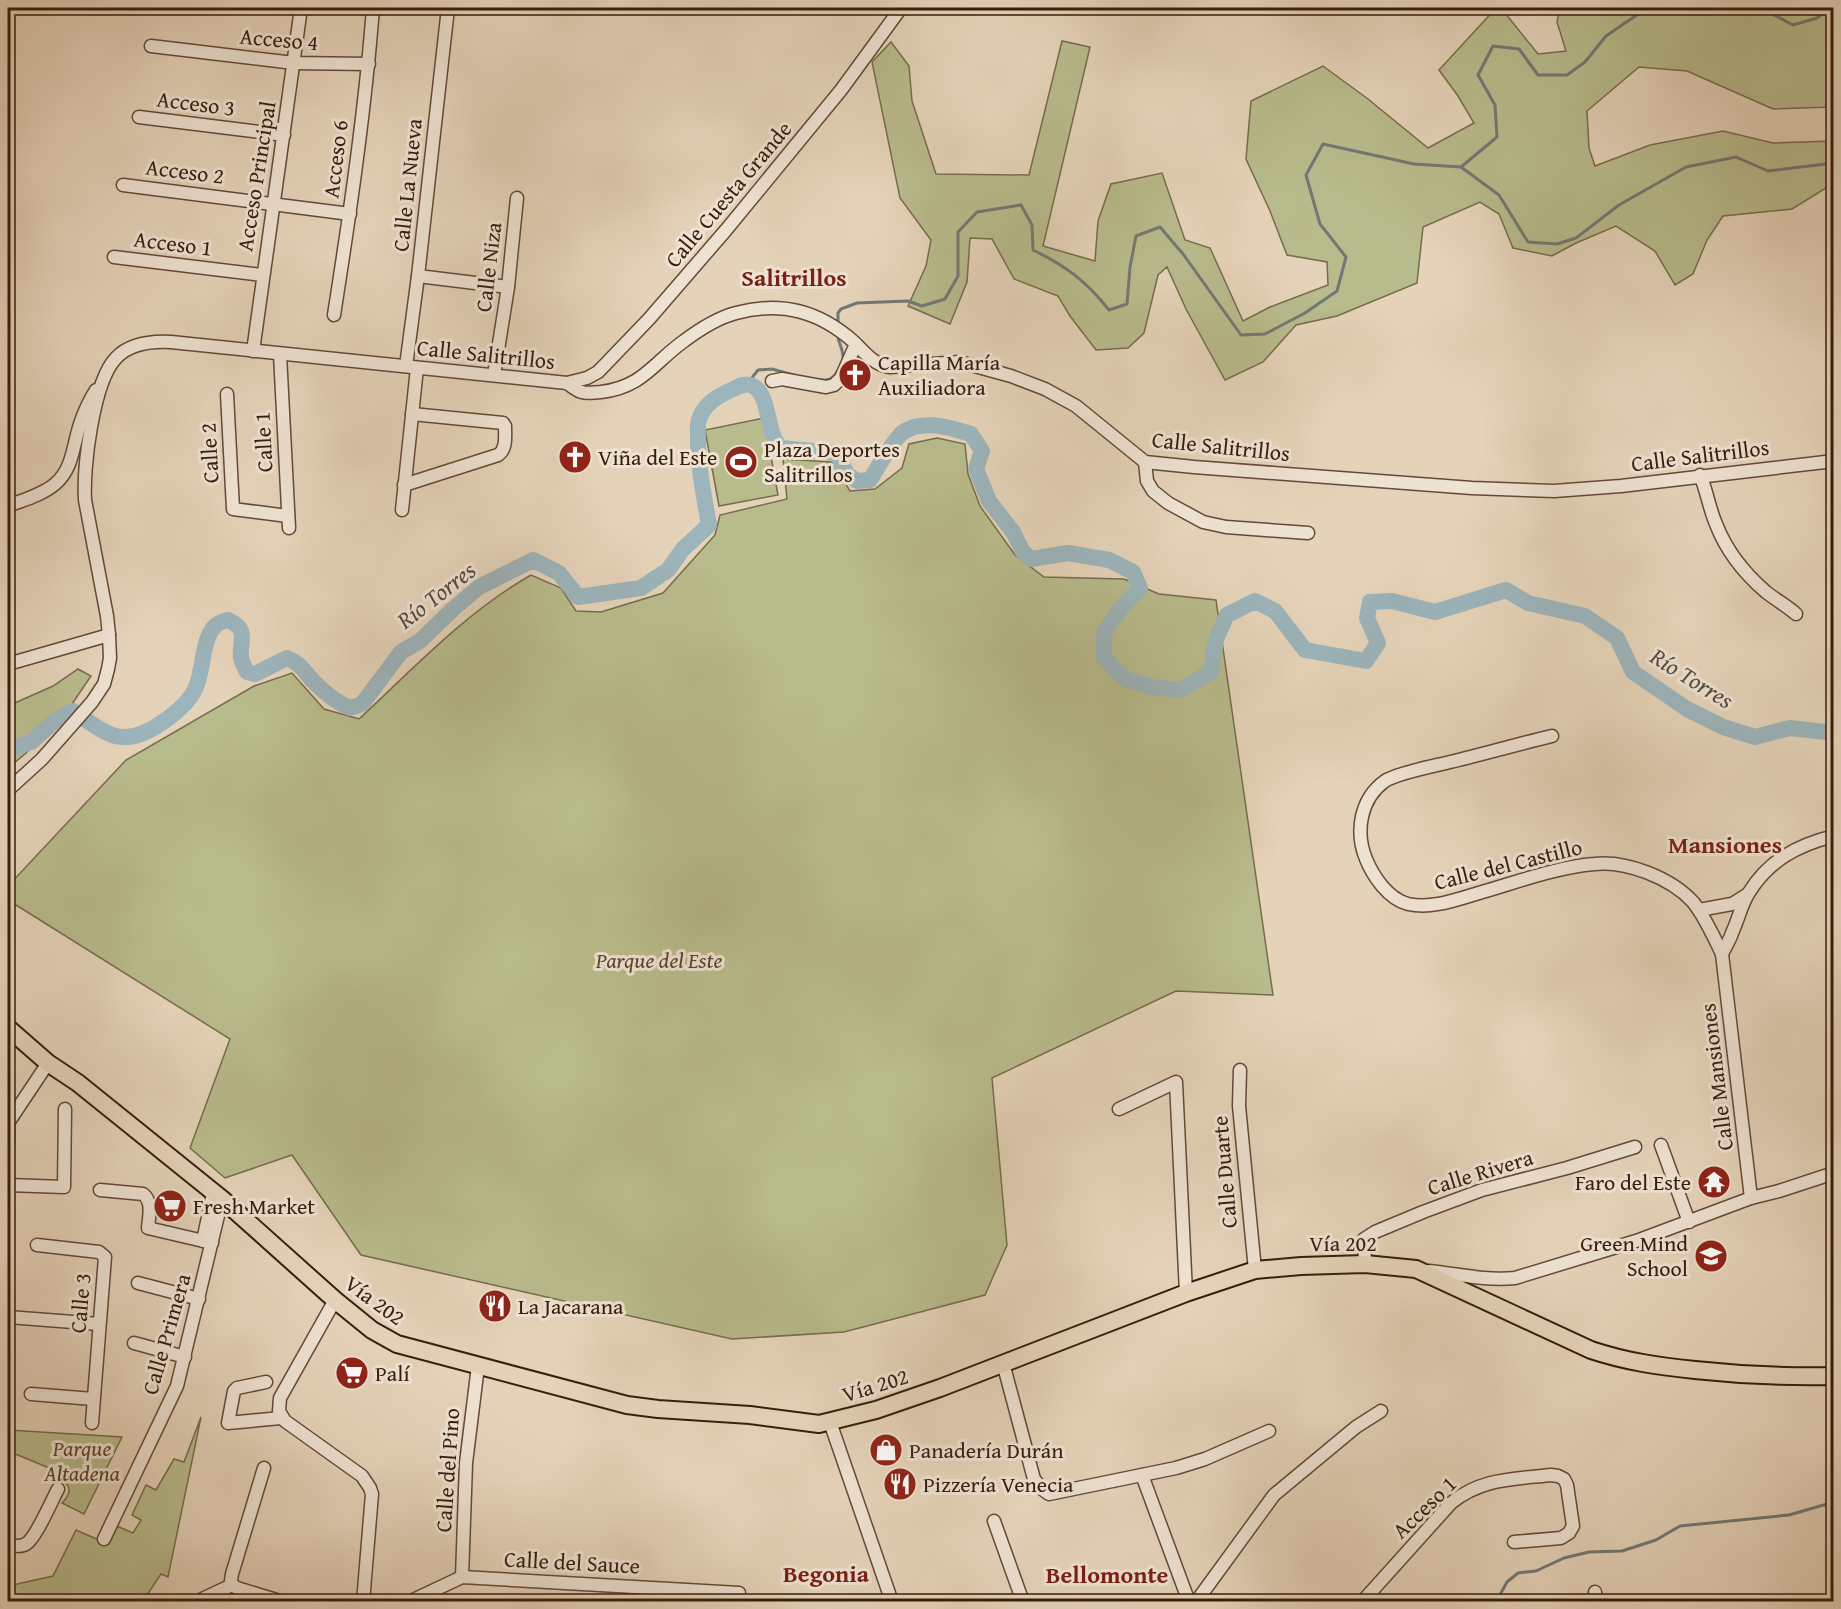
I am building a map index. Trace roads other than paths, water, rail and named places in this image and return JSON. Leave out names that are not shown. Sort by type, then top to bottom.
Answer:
[{"type":"main road","name":"Vía 202","points":[[8,1028],[48,1063],[78,1083],[218,1196],[372,1330],[397,1344],[627,1405],[750,1415],[819,1424],[830,1422],[876,1410],[1186,1293],[1255,1270],[1365,1264],[1416,1269],[1591,1350],[1618,1360],[1726,1373],[1792,1377],[1833,1376]]},
{"type":"street","name":"Acceso Principal","points":[[253,351],[301,8]]},
{"type":"street","name":"Acceso 6","points":[[334,315],[350,214],[369,64],[373,8]]},
{"type":"street","name":"Calle La Nueva","points":[[402,510],[412,414],[411,367],[418,276],[448,8]]},
{"type":"street","name":"Calle Cuesta Grande","points":[[567,383],[587,378],[598,372],[649,319],[726,230],[841,90],[901,8]]},
{"type":"street","name":"Acceso 4","points":[[151,46],[294,63],[369,64]]},
{"type":"street","name":"Acceso 3","points":[[139,117],[284,135]]},
{"type":"street","name":"Acceso 2","points":[[123,185],[350,214]]},
{"type":"street","name":"Calle Niza","points":[[494,375],[508,287],[517,198]]},
{"type":"street","name":"Acceso 1","points":[[114,257],[262,275]]},
{"type":"street","points":[[418,276],[508,287]]},
{"type":"street","name":"Calle Salitrillos","points":[[8,790],[42,759],[92,702],[104,684],[110,658],[109,635],[85,500],[84,481],[91,424],[105,373],[116,358],[143,343],[171,342],[567,383],[583,393],[614,390],[631,384],[650,372],[683,342],[716,319],[766,308],[788,308],[811,314],[832,325],[879,365],[890,367],[960,362],[993,370],[1044,389],[1076,405],[1145,462],[1461,487],[1554,491],[1620,486],[1833,461]]},
{"type":"street","points":[[772,381],[782,379],[826,387],[834,385],[842,378],[851,340]]},
{"type":"street","name":"Calle 1","points":[[233,509],[288,522],[280,354]]},
{"type":"street","points":[[8,506],[54,485],[67,471],[88,403],[105,373]]},
{"type":"street","name":"Calle 2","points":[[227,394],[233,509]]},
{"type":"street","points":[[404,485],[498,455],[503,452],[504,448],[505,426],[503,423],[412,414]]},
{"type":"street","points":[[1145,462],[1148,481],[1153,491],[1168,503],[1203,522],[1226,527],[1308,533]]},
{"type":"street","points":[[1700,475],[1708,504],[1725,544],[1765,591],[1796,614]]},
{"type":"street","points":[[8,664],[109,635]]},
{"type":"street","name":"Calle del Castillo","points":[[1552,736],[1419,769],[1386,780],[1374,792],[1364,808],[1359,825],[1360,844],[1374,877],[1395,898],[1405,903],[1435,906],[1595,863],[1632,868],[1661,879],[1678,889],[1699,910],[1722,954]]},
{"type":"street","points":[[1722,954],[1748,894],[1765,872],[1787,853],[1811,841],[1833,836]]},
{"type":"street","points":[[1699,910],[1732,904],[1748,894]]},
{"type":"street","name":"Calle Mansiones","points":[[1722,954],[1751,1198]]},
{"type":"street","points":[[8,1144],[8,1123],[48,1063]]},
{"type":"street","name":"Calle Duarte","points":[[1240,1070],[1239,1106],[1255,1270]]},
{"type":"street","points":[[1119,1109],[1176,1082],[1186,1293]]},
{"type":"street","points":[[8,1185],[64,1187],[65,1108]]},
{"type":"street","points":[[1661,1145],[1689,1222]]},
{"type":"street","name":"Calle Rivera","points":[[1365,1264],[1364,1239],[1375,1232],[1482,1190],[1567,1168],[1635,1147]]},
{"type":"street","points":[[1416,1269],[1464,1277],[1498,1280],[1515,1278],[1689,1222],[1751,1198],[1833,1173]]},
{"type":"street","points":[[100,1190],[143,1194],[150,1205],[148,1228],[207,1242]]},
{"type":"street","name":"Calle Primera","points":[[104,1539],[177,1386],[199,1299],[207,1242],[218,1196]]},
{"type":"street","name":"Calle 3","points":[[37,1245],[103,1254],[105,1263],[92,1423]]},
{"type":"street","points":[[138,1283],[199,1299]]},
{"type":"street","points":[[335,1300],[279,1398],[279,1412],[281,1418],[362,1476],[370,1488],[372,1494],[363,1602]]},
{"type":"street","points":[[8,1317],[99,1324]]},
{"type":"street","points":[[134,1343],[185,1357]]},
{"type":"street","points":[[1004,1363],[1034,1479],[1049,1494],[1176,1468],[1205,1459],[1269,1431]]},
{"type":"street","name":"Calle del Pino","points":[[462,1577],[466,1463],[478,1366]]},
{"type":"street","points":[[266,1382],[237,1388],[234,1391],[228,1423],[281,1418]]},
{"type":"street","points":[[31,1394],[93,1399]]},
{"type":"street","points":[[1196,1602],[1274,1495],[1356,1427],[1381,1411]]},
{"type":"street","points":[[830,1422],[892,1602]]},
{"type":"street","points":[[232,1585],[232,1574],[264,1468]]},
{"type":"street","points":[[1142,1475],[1189,1602]]},
{"type":"street","name":"Acceso 1","points":[[1362,1602],[1451,1503],[1463,1493],[1487,1483],[1551,1475],[1564,1479],[1567,1485],[1573,1526],[1569,1533],[1561,1538],[1514,1542]]},
{"type":"street","points":[[8,1544],[18,1546],[26,1544],[33,1536],[58,1489]]},
{"type":"street","points":[[994,1521],[1023,1602]]},
{"type":"street","name":"Calle del Sauce","points":[[409,1602],[462,1577],[739,1593]]},
{"type":"street","points":[[196,1602],[232,1585]]},
{"type":"street","points":[[232,1585],[283,1602]]},
{"type":"waterway","points":[[1461,167],[1497,137],[1495,105],[1478,75],[1493,46],[1519,49],[1538,75],[1567,75],[1585,62],[1606,36],[1647,8]]},
{"type":"waterway","points":[[1761,8],[1793,25],[1817,18],[1829,8]]},
{"type":"waterway","points":[[838,326],[838,313],[841,309],[857,303],[908,301],[922,306],[945,299],[958,276],[958,232],[977,212],[1021,205],[1032,225],[1033,250],[1075,275],[1109,310],[1127,304],[1130,267],[1136,236],[1160,227],[1183,254],[1241,335],[1265,334],[1305,313],[1337,291],[1346,257],[1320,224],[1306,175],[1323,144],[1414,164],[1461,167],[1499,195],[1528,242],[1557,244],[1576,238],[1619,205],[1686,167],[1736,157],[1768,171],[1834,163]]},
{"type":"waterway","points":[[838,335],[843,360]]},
{"type":"waterway","points":[[747,384],[758,370],[772,369],[797,376]]},
{"type":"waterway","points":[[821,380],[831,378],[838,371]]},
{"type":"waterway","name":"Río Torres","points":[[8,750],[31,742],[56,720],[73,711],[114,736],[135,736],[160,724],[177,712],[191,696],[199,679],[210,633],[216,625],[228,620],[235,624],[241,632],[241,658],[247,672],[255,674],[287,658],[300,666],[327,694],[350,708],[362,704],[401,652],[420,641],[479,587],[533,560],[559,573],[578,597],[641,588],[668,570],[683,549],[709,525],[699,460],[698,422],[703,411],[713,400],[746,384],[753,386],[763,398],[772,433],[781,448],[836,453],[847,474],[857,481],[870,480],[899,436],[910,428],[927,425],[971,434],[982,451],[976,469],[989,501],[1013,532],[1023,552],[1031,559],[1068,553],[1109,560],[1133,572],[1140,588],[1120,609],[1104,633],[1104,658],[1125,679],[1152,687],[1180,690],[1211,672],[1216,639],[1227,615],[1255,601],[1275,611],[1305,650],[1366,661],[1378,643],[1367,618],[1370,602],[1392,601],[1435,612],[1506,590],[1528,603],[1585,616],[1617,638],[1633,672],[1687,709],[1723,727],[1755,737],[1790,728],[1834,733]]},
{"type":"waterway","points":[[1496,1602],[1507,1582],[1518,1573],[1536,1571],[1564,1558],[1589,1552],[1622,1551],[1656,1540],[1680,1526],[1789,1515],[1834,1502]]},
{"type":"place","name":"Capilla María Auxiliadora","points":[[855,375]]},
{"type":"place","name":"Viña del Este","points":[[575,457]]},
{"type":"place","name":"Plaza Deportes Salitrillos","points":[[741,462]]},
{"type":"place","name":"Faro del Este","points":[[1714,1182]]},
{"type":"place","name":"Fresh Market","points":[[170,1206]]},
{"type":"place","name":"Green Mind School","points":[[1711,1256]]},
{"type":"place","name":"La Jacarana","points":[[495,1306]]},
{"type":"place","name":"Palí","points":[[352,1373]]},
{"type":"place","name":"Panadería Durán","points":[[886,1450]]},
{"type":"place","name":"Pizzería Venecia","points":[[900,1484]]},
{"type":"district","name":"Salitrillos","points":[[794,277]]},
{"type":"district","name":"Mansiones","points":[[1725,844]]},
{"type":"district","name":"Begonia","points":[[826,1573]]},
{"type":"district","name":"Bellomonte","points":[[1107,1574]]},
{"type":"park label","name":"Parque del Este","points":[[659,960]]},
{"type":"park label","name":"Parque Altadena","points":[[82,1460]]}]
